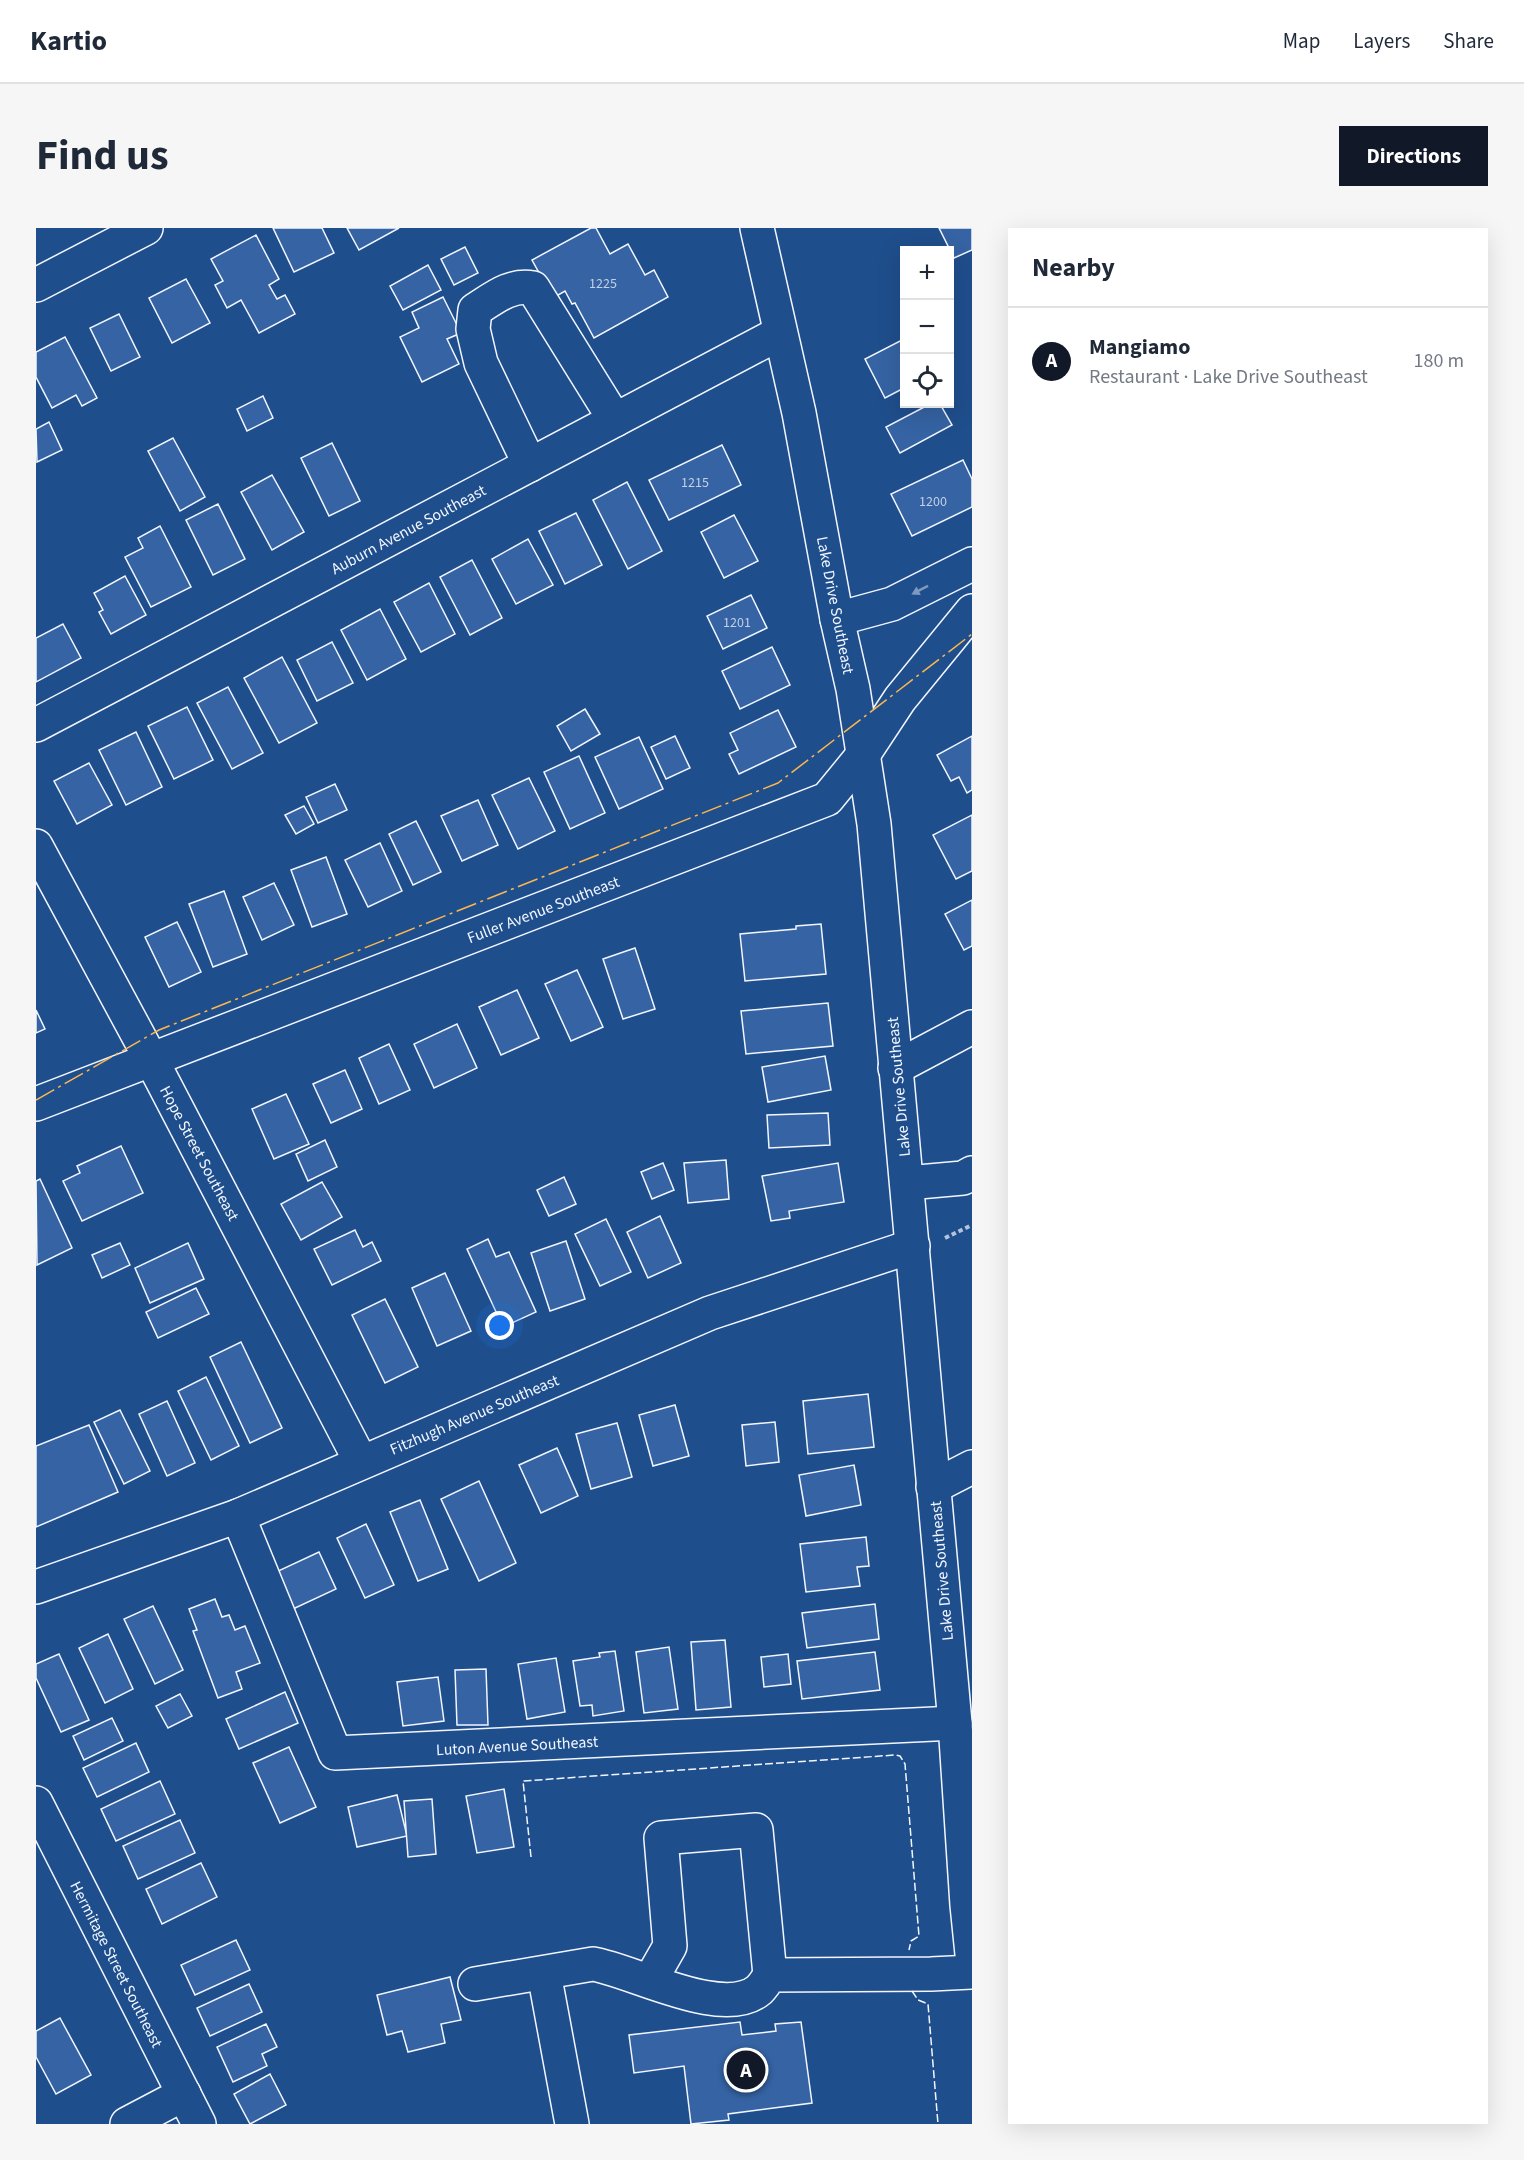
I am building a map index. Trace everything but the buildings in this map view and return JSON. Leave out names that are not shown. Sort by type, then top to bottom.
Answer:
[{"type":"street","points":[[36,285],[146,228]]},
{"type":"street","name":"Lake Drive Southeast","points":[[762,230],[780,333],[799,413],[837,619],[853,689],[874,825],[955,1723],[966,1807],[972,1954]]},
{"type":"street","points":[[530,465],[481,363],[472,329],[475,310],[505,291],[520,286],[533,288],[615,420]]},
{"type":"street","name":"Auburn Avenue Southeast","points":[[36,725],[780,333]]},
{"type":"street","points":[[837,619],[892,604],[972,564]]},
{"type":"street","name":"Fuller Avenue Southeast","points":[[36,1104],[828,799],[863,755],[900,699],[972,611]]},
{"type":"street","name":"Hope Street Southeast","points":[[36,846],[152,1061],[361,1462]]},
{"type":"street","points":[[895,1068],[972,1028]]},
{"type":"street","points":[[907,1183],[963,1178],[972,1173]]},
{"type":"street","name":"Fitzhugh Avenue Southeast","points":[[36,1587],[238,1516],[710,1313],[913,1246]]},
{"type":"street","points":[[933,1487],[972,1467]]},
{"type":"street","name":"Luton Avenue Southeast","points":[[238,1516],[335,1753],[955,1723]]},
{"type":"street","name":"Hermitage Street Southeast","points":[[36,1803],[199,2124]]},
{"type":"street","points":[[475,1984],[593,1964],[609,1966],[650,1982],[693,1995],[738,1999],[758,1991],[770,1975],[756,1830],[661,1838],[670,1946],[650,1982]]},
{"type":"street","points":[[770,1975],[972,1972]]},
{"type":"street","points":[[544,1973],[572,2124]]},
{"type":"street","points":[[127,2124],[184,2094]]},
{"type":"path","points":[[945,1238],[972,1225]]},
{"type":"fence","points":[[531,1857],[523,1781],[900,1756],[905,1764],[919,1936],[911,1941],[909,1950]]},
{"type":"fence","points":[[912,1991],[918,2000],[928,2004],[938,2124]]},
{"type":"power","points":[[36,1100],[159,1030],[778,783],[972,634]]},
{"type":"place","name":"Mangiamo","points":[[746,2070]]}]
